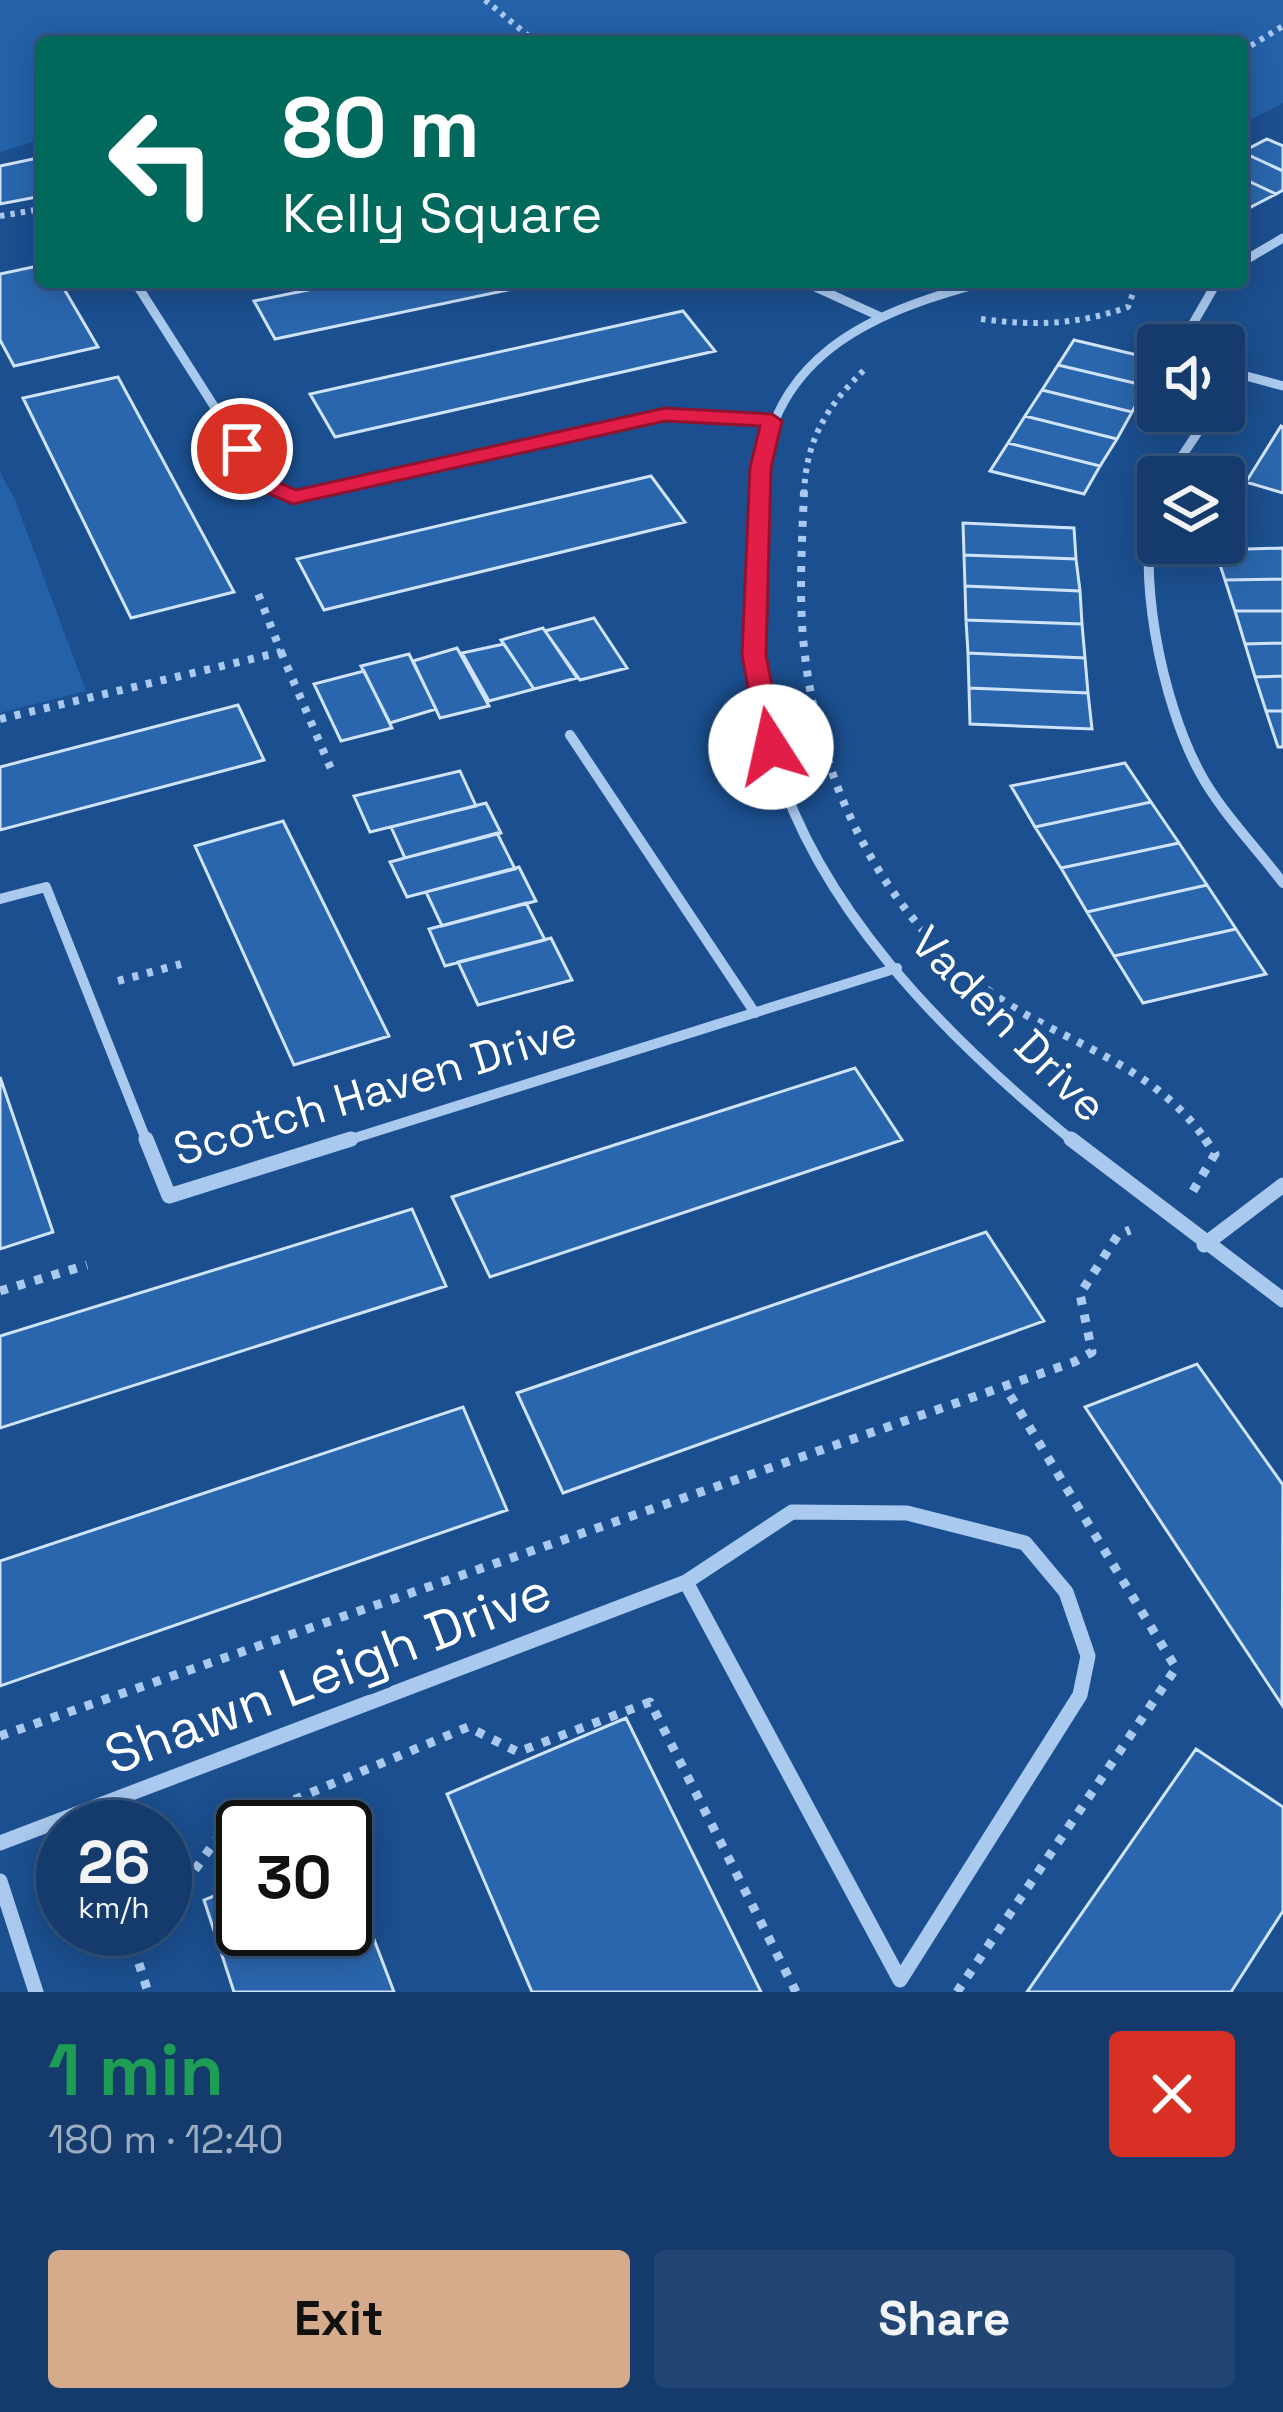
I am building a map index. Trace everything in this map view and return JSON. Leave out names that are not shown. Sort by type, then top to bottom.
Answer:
[{"type":"street","points":[[1248,258],[1283,238]]},
{"type":"street","points":[[139,288],[262,483],[293,497],[665,414],[772,421]]},
{"type":"street","points":[[817,288],[880,317]]},
{"type":"street","name":"Vaden Drive","points":[[962,288],[880,317],[806,368],[772,421],[760,468],[754,655],[771,747],[801,823],[831,876],[896,968],[1014,1091],[1165,1215],[1282,1299]]},
{"type":"street","points":[[1191,324],[1213,288]]},
{"type":"street","points":[[1245,376],[1283,386]]},
{"type":"street","points":[[1146,564],[1170,705],[1200,774],[1283,883]]},
{"type":"street","points":[[570,735],[754,1012]]},
{"type":"street","name":"Scotch Haven Drive","points":[[0,899],[46,887],[169,1196],[896,968]]},
{"type":"street","points":[[1204,1245],[1283,1185]]},
{"type":"street","name":"Shawn Leigh Drive","points":[[0,1843],[686,1582],[792,1512],[907,1513],[1024,1543],[1066,1592],[1088,1656],[1080,1695],[900,1980],[686,1582]]},
{"type":"street","points":[[0,1881],[36,1992]]},
{"type":"path","points":[[485,0],[529,36]]},
{"type":"path","points":[[1248,47],[1283,26]]},
{"type":"path","points":[[1272,32],[1283,37]]},
{"type":"path","points":[[0,216],[36,210]]},
{"type":"path","points":[[975,318],[1045,328],[1079,324],[1128,307],[1135,288]]},
{"type":"path","points":[[0,1736],[1074,1362],[1092,1352],[1080,1294],[1118,1235],[1165,1215],[1197,1188],[1215,1154],[1199,1126],[1144,1076],[1014,1008],[945,954],[885,878],[846,810],[809,686],[802,627],[806,454],[820,414],[873,362]]},
{"type":"path","points":[[257,591],[331,770]]},
{"type":"path","points":[[0,719],[281,652]]},
{"type":"path","points":[[87,989],[181,964]]},
{"type":"path","points":[[0,1291],[87,1265]]},
{"type":"path","points":[[192,1874],[224,1829],[468,1727],[518,1752],[650,1702],[796,1992]]},
{"type":"path","points":[[137,1956],[148,1992]]},
{"type":"shaded area","points":[[0,0],[1283,0],[1283,103],[1248,121],[1248,36],[36,36],[36,141],[0,152]]},
{"type":"shaded area","points":[[0,472],[15,500],[86,691],[0,713]]},
{"type":"building","points":[[1267,139],[1283,146],[1283,171],[1248,155],[1248,149]]},
{"type":"building","points":[[1248,155],[1283,171],[1283,190],[1276,194],[1248,181]]},
{"type":"building","points":[[36,158],[36,197],[0,204],[0,166]]},
{"type":"building","points":[[1248,181],[1276,194],[1249,208]]},
{"type":"building","points":[[36,266],[36,288],[64,288],[98,347],[14,366],[0,340],[0,274]]},
{"type":"building","points":[[318,288],[517,288],[275,339],[254,301]]},
{"type":"building","points":[[683,311],[715,351],[335,437],[310,394]]},
{"type":"building","points":[[1074,340],[1137,355],[1137,384],[1058,365]]},
{"type":"building","points":[[1058,365],[1137,384],[1137,403],[1132,412],[1042,390]]},
{"type":"building","points":[[118,377],[234,592],[131,618],[23,398]]},
{"type":"building","points":[[1042,390],[1132,412],[1117,439],[1025,416]]},
{"type":"building","points":[[1025,416],[1117,439],[1100,466],[1008,443]]},
{"type":"building","points":[[1283,427],[1283,493],[1246,482]]},
{"type":"building","points":[[1008,443],[1100,466],[1084,494],[990,471]]},
{"type":"building","points":[[651,476],[685,522],[324,610],[297,559]]},
{"type":"building","points":[[963,523],[1074,528],[1076,559],[964,555]]},
{"type":"building","points":[[1283,548],[1283,579],[1225,580],[1220,564],[1245,564],[1245,549]]},
{"type":"building","points":[[964,555],[1076,559],[1080,591],[965,586]]},
{"type":"building","points":[[1283,579],[1283,611],[1235,611],[1225,580]]},
{"type":"building","points":[[965,586],[1080,591],[1082,624],[966,620]]},
{"type":"building","points":[[1235,611],[1283,611],[1283,643],[1245,644]]},
{"type":"building","points":[[594,618],[627,668],[580,680],[545,631]]},
{"type":"building","points":[[966,620],[1082,624],[1085,658],[968,653]]},
{"type":"building","points":[[543,628],[577,678],[534,689],[501,640]]},
{"type":"building","points":[[1283,643],[1283,676],[1255,677],[1245,644]]},
{"type":"building","points":[[504,644],[534,689],[489,701],[462,653]]},
{"type":"building","points":[[457,648],[489,706],[440,718],[413,661]]},
{"type":"building","points":[[968,653],[1085,658],[1088,693],[969,688]]},
{"type":"building","points":[[409,654],[436,709],[390,723],[361,666]]},
{"type":"building","points":[[364,671],[392,728],[341,741],[314,684]]},
{"type":"building","points":[[1283,676],[1283,711],[1266,711],[1255,677]]},
{"type":"building","points":[[969,688],[1088,693],[1092,729],[970,724]]},
{"type":"building","points":[[238,705],[264,760],[0,830],[0,767]]},
{"type":"building","points":[[1266,711],[1283,711],[1283,747],[1278,747]]},
{"type":"building","points":[[1125,763],[1151,802],[1035,827],[1011,786]]},
{"type":"building","points":[[460,771],[476,806],[370,832],[354,796]]},
{"type":"building","points":[[1151,802],[1179,843],[1061,868],[1035,827]]},
{"type":"building","points":[[486,803],[501,833],[405,858],[391,827]]},
{"type":"building","points":[[283,821],[389,1036],[294,1065],[195,846]]},
{"type":"building","points":[[497,833],[515,869],[407,897],[390,862]]},
{"type":"building","points":[[1179,843],[1207,885],[1087,912],[1061,868]]},
{"type":"building","points":[[519,867],[536,901],[442,926],[426,892]]},
{"type":"building","points":[[1207,885],[1236,929],[1114,956],[1087,912]]},
{"type":"building","points":[[526,903],[545,940],[445,966],[429,929]]},
{"type":"building","points":[[1236,929],[1266,974],[1143,1003],[1114,956]]},
{"type":"building","points":[[551,938],[572,980],[478,1005],[458,962]]},
{"type":"building","points":[[855,1068],[902,1140],[490,1277],[452,1197]]},
{"type":"building","points":[[0,1077],[53,1232],[0,1249]]},
{"type":"building","points":[[412,1209],[446,1286],[0,1428],[0,1336]]},
{"type":"building","points":[[986,1232],[1044,1321],[563,1493],[517,1393]]},
{"type":"building","points":[[1197,1364],[1283,1485],[1282,1705],[1085,1407]]},
{"type":"building","points":[[463,1407],[507,1510],[0,1686],[0,1561]]},
{"type":"building","points":[[626,1718],[761,1992],[532,1992],[447,1794]]},
{"type":"building","points":[[1196,1749],[1283,1807],[1283,1911],[1231,1992],[1027,1992]]},
{"type":"building","points":[[216,1895],[216,1937],[204,1900]]},
{"type":"building","points":[[372,1934],[394,1992],[234,1992],[222,1956],[372,1956]]},
{"type":"route","points":[[242,449],[262,483],[293,497],[665,414],[772,421],[760,468],[754,655],[771,747]]}]
